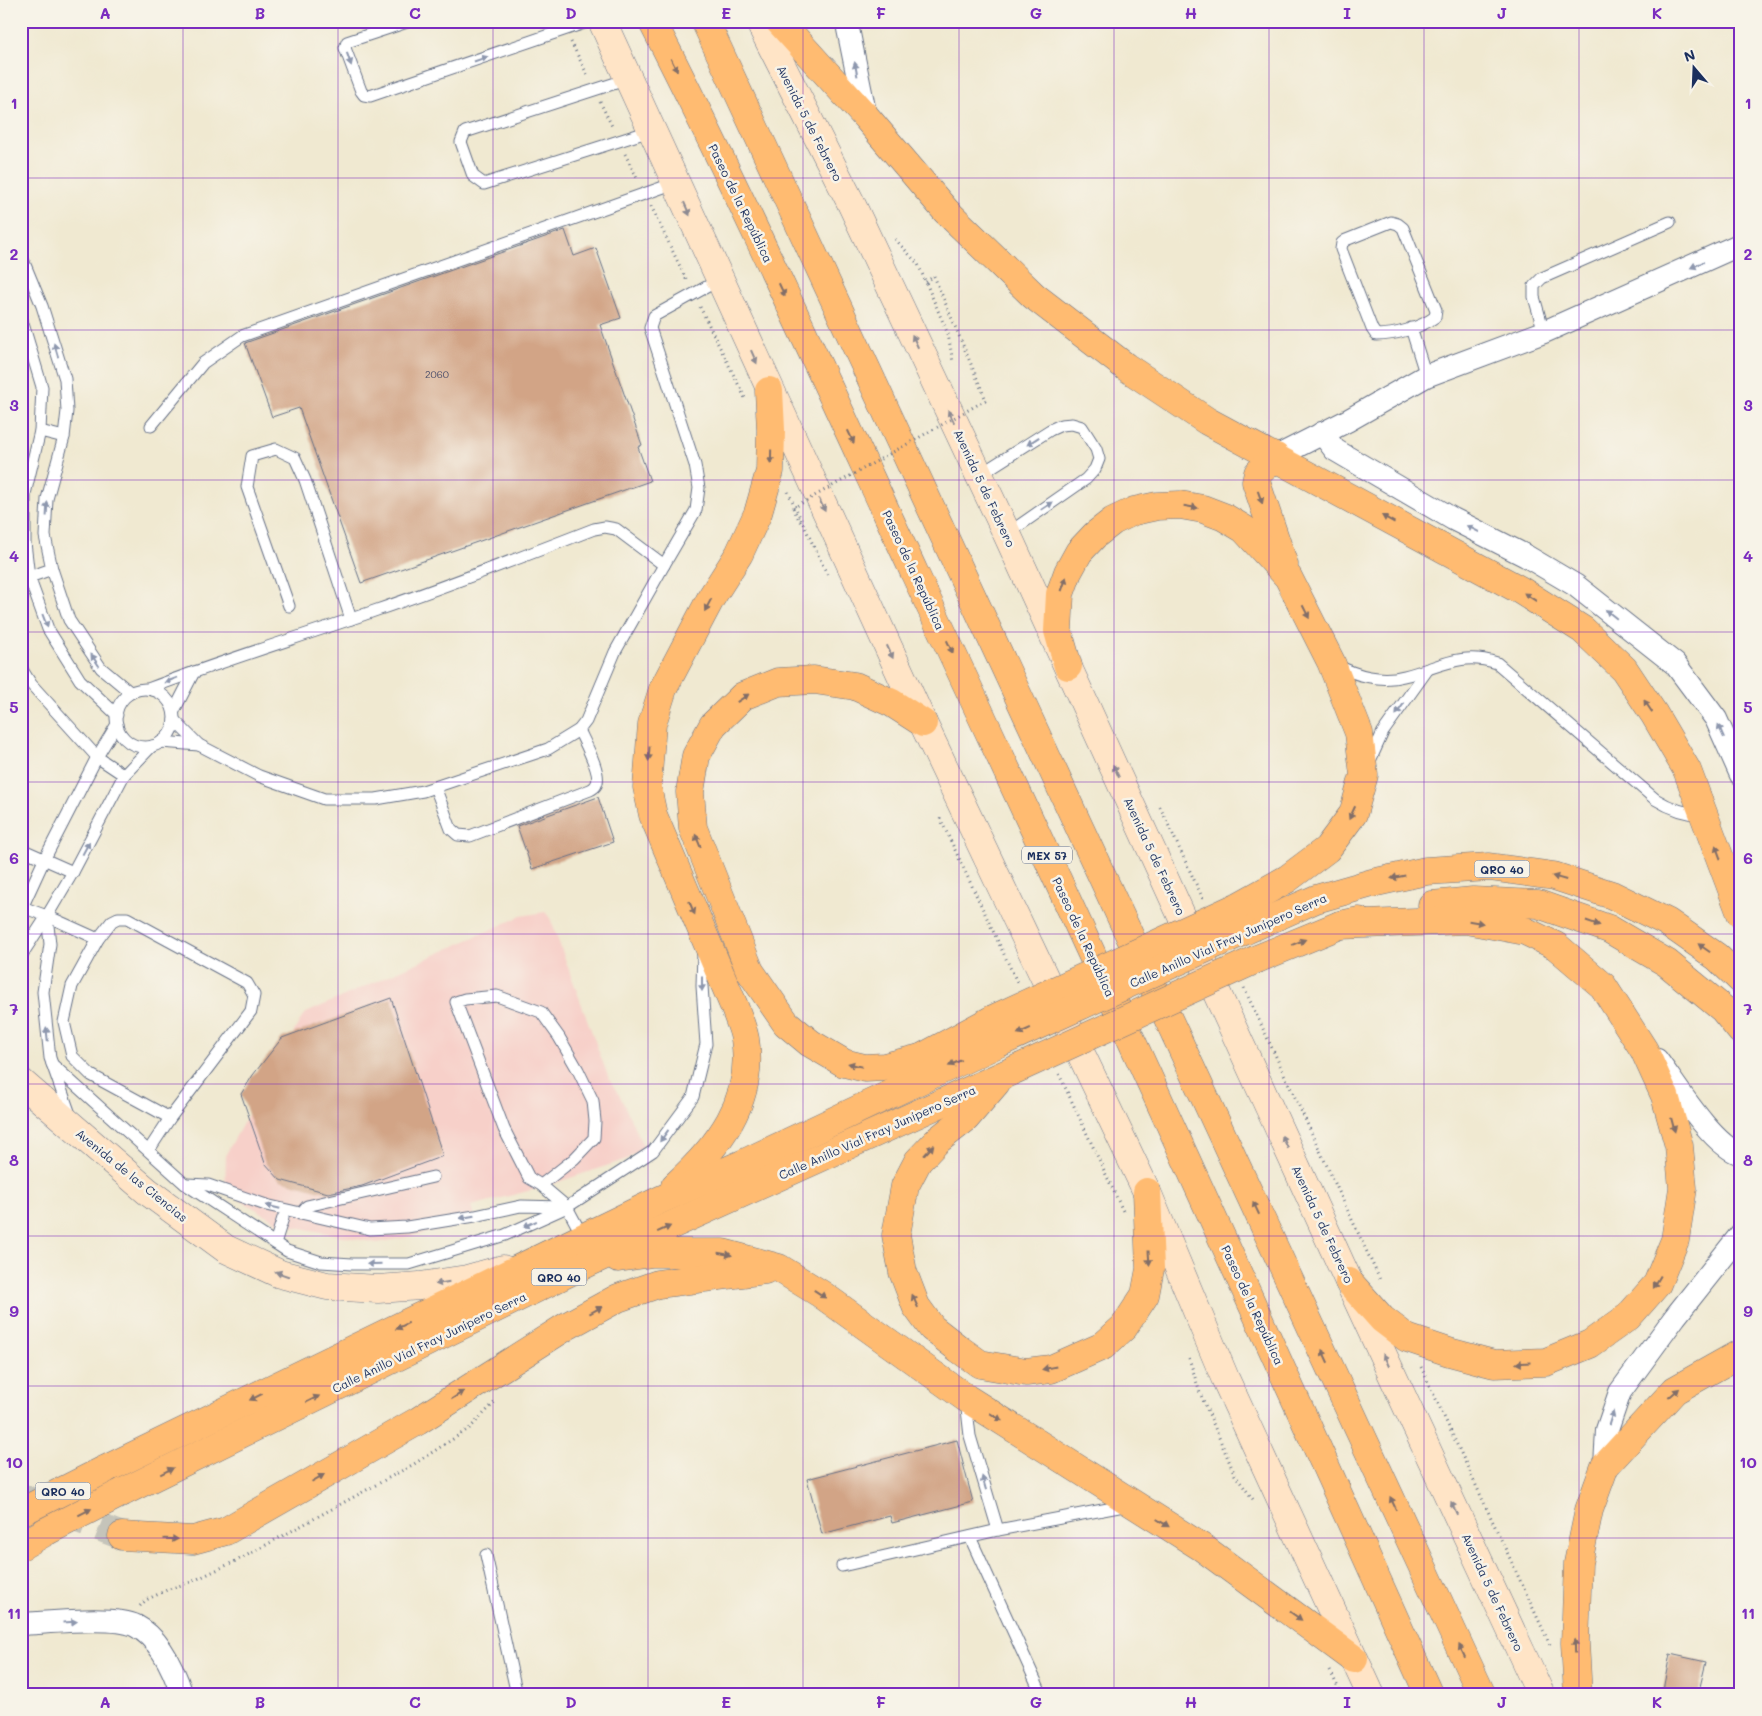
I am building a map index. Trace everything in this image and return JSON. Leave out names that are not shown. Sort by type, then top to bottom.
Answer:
[{"type":"highway","name":"Paseo de la República","points":[[652,21],[772,266],[997,747],[1430,1695]]},
{"type":"highway","name":"MEX 57","points":[[705,21],[1482,1695]]},
{"type":"highway","points":[[779,21],[866,117],[946,211],[1034,296],[1126,367],[1207,421],[1520,590],[1582,630],[1624,669],[1654,714],[1687,770],[1741,914]]},
{"type":"highway","points":[[660,1200],[698,1165],[729,1126],[742,1094],[747,1064],[745,1038],[734,1006],[653,815],[647,787],[652,724],[663,689],[711,598],[739,554],[758,513],[770,471],[771,430],[759,398]]},
{"type":"highway","points":[[1240,919],[1286,879],[1327,849],[1353,814],[1364,774],[1359,733],[1331,662],[1288,577],[1256,482],[1258,473],[1276,457]]},
{"type":"highway","points":[[1068,666],[1058,631],[1060,594],[1068,572],[1079,552],[1095,535],[1114,521],[1134,511],[1157,506],[1180,505],[1203,509],[1224,517],[1244,529],[1288,577]]},
{"type":"highway","points":[[923,723],[892,703],[855,686],[814,680],[778,682],[743,696],[713,725],[696,756],[690,792],[694,828],[750,971],[786,1022],[810,1044],[844,1063],[865,1068],[884,1067],[920,1058],[996,1031]]},
{"type":"highway","name":"Calle Anillo Vial Fray Junípero Serra","points":[[21,1512],[540,1258],[586,1250],[660,1200],[742,1164],[996,1031],[1240,919],[1372,883],[1426,871],[1489,867],[1554,876],[1612,895],[1667,922],[1717,957],[1741,980]]},
{"type":"highway","name":"Calle Anillo Vial Fray Junípero Serra","points":[[21,1546],[586,1250],[1012,1071],[1257,959],[1340,925],[1413,908],[1473,901],[1538,904],[1609,929],[1667,962],[1723,1009],[1741,1031]]},
{"type":"highway","points":[[1340,925],[1466,920],[1525,931],[1556,946],[1603,986],[1644,1050],[1665,1096],[1678,1146],[1683,1188],[1675,1240],[1657,1284],[1628,1316],[1590,1344],[1546,1362],[1494,1364],[1407,1338],[1382,1319],[1349,1282]]},
{"type":"highway","points":[[742,1164],[809,1122],[920,1058]]},
{"type":"highway","points":[[1012,1071],[966,1118],[938,1140],[918,1161],[906,1186],[899,1212],[896,1235],[903,1272],[916,1306],[932,1328],[980,1364],[1026,1372],[1051,1369],[1103,1346],[1124,1327],[1144,1296],[1150,1269],[1146,1192]]},
{"type":"highway","points":[[586,1250],[652,1253],[723,1253],[779,1268],[821,1294],[966,1398],[1203,1548],[1354,1659]]},
{"type":"highway","points":[[122,1536],[193,1540],[226,1531],[418,1421],[567,1326],[618,1298],[658,1284],[779,1268]]},
{"type":"highway","points":[[1578,1695],[1575,1643],[1578,1563],[1590,1510],[1605,1466],[1676,1390],[1741,1353]]},
{"type":"main road","points":[[602,21],[719,280],[759,398],[923,723],[1146,1192],[1225,1378],[1371,1695]]},
{"type":"main road","name":"Avenida 5 de Febrero","points":[[759,21],[850,202],[1007,534],[1540,1695]]},
{"type":"main road","name":"Avenida de las Ciencias","points":[[21,1082],[147,1191],[226,1249],[280,1274],[327,1286],[378,1289],[420,1286],[468,1279],[540,1258]]},
{"type":"street","points":[[849,21],[848,29],[866,117]]},
{"type":"street","points":[[1276,457],[1426,376],[1544,332],[1741,244]]},
{"type":"street","points":[[1322,433],[1335,450],[1453,519],[1526,556],[1575,585],[1675,664],[1716,719],[1741,775]]},
{"type":"street","points":[[1603,986],[1707,1128],[1731,1152],[1741,1154]]},
{"type":"street","points":[[1605,1466],[1607,1430],[1620,1392],[1675,1317],[1741,1234]]},
{"type":"street","points":[[21,1624],[107,1620],[135,1625],[151,1636],[173,1669],[182,1695]]},
{"type":"lane","points":[[410,21],[347,42],[345,48],[364,95],[370,96],[590,21]]},
{"type":"lane","points":[[628,79],[465,132],[461,142],[473,176],[484,184],[650,130]]},
{"type":"lane","points":[[151,426],[203,363],[242,336],[675,183]]},
{"type":"lane","points":[[1391,222],[1403,228],[1436,310],[1435,318],[1411,328],[1385,335],[1376,335],[1341,249],[1342,243],[1391,222]]},
{"type":"lane","points":[[1544,332],[1534,297],[1534,286],[1542,278],[1670,222]]},
{"type":"lane","points":[[21,255],[42,306],[64,379],[67,411],[64,437],[47,499],[45,536],[52,569],[69,620],[101,668],[131,693]]},
{"type":"lane","points":[[148,689],[157,691],[164,696],[170,703],[174,716],[198,745],[259,776],[324,799],[376,799],[423,791],[548,749],[579,730],[586,721],[615,652],[696,510],[699,488],[695,465],[650,328],[654,316],[719,280]]},
{"type":"lane","points":[[21,317],[42,388],[40,431],[26,494],[25,543],[29,577],[48,629],[80,680],[117,719],[120,732],[126,740],[143,746],[157,744],[198,745]]},
{"type":"lane","points":[[1411,328],[1426,376]]},
{"type":"lane","points":[[979,475],[1061,425],[1072,424],[1082,428],[1096,450],[1099,459],[1095,469],[1086,480],[1007,534]]},
{"type":"lane","points":[[40,431],[64,437]]},
{"type":"lane","points":[[289,606],[247,487],[252,456],[276,449],[295,458],[306,480],[351,619]]},
{"type":"lane","points":[[98,939],[46,916],[22,909],[44,860],[117,719],[119,706],[131,693],[148,689],[351,619],[515,560],[594,529],[605,527],[616,530],[664,564]]},
{"type":"lane","points":[[29,577],[52,569]]},
{"type":"lane","points":[[1331,662],[1348,672],[1375,678],[1402,677],[1463,658],[1475,658],[1497,663],[1655,799],[1679,811],[1705,815]]},
{"type":"lane","points":[[21,668],[30,684],[97,757],[124,775]]},
{"type":"lane","points":[[1364,774],[1383,732],[1428,669]]},
{"type":"lane","points":[[21,956],[73,872],[124,775],[168,736],[172,729],[174,716],[194,672]]},
{"type":"lane","points":[[435,787],[451,829],[458,835],[470,836],[590,790],[596,786],[598,781],[597,772],[579,730]]},
{"type":"lane","points":[[21,849],[73,872]]},
{"type":"lane","points":[[46,916],[50,944],[43,992],[50,1058],[76,1130]]},
{"type":"lane","points":[[149,1150],[170,1118],[251,1011],[254,995],[247,983],[126,918],[118,918],[112,921],[98,939],[72,986],[64,1022],[72,1056],[92,1075],[170,1118]]},
{"type":"lane","points":[[52,1064],[185,1184],[287,1251],[321,1262],[410,1264],[505,1235],[567,1207],[653,1151],[693,1097],[706,1044],[702,986],[704,936]]},
{"type":"lane","points":[[541,1185],[574,1159],[594,1138],[593,1101],[564,1045],[541,1012],[497,996],[465,999],[456,1002],[504,1129],[529,1178],[541,1185],[567,1207],[586,1250]]},
{"type":"lane","points":[[300,1214],[307,1206],[432,1177]]},
{"type":"lane","points":[[185,1184],[208,1185],[266,1205],[370,1229],[407,1227],[475,1216],[521,1206],[567,1207]]},
{"type":"lane","points":[[275,1243],[283,1218]]},
{"type":"lane","points":[[966,1398],[970,1436],[998,1530]]},
{"type":"lane","points":[[842,1566],[998,1530],[1133,1504]]},
{"type":"lane","points":[[970,1537],[1042,1695]]},
{"type":"lane","points":[[486,1554],[517,1695]]},
{"type":"path","points":[[565,30],[694,294],[759,398]]},
{"type":"path","points":[[793,508],[986,400],[934,276],[926,282]]},
{"type":"path","points":[[787,489],[828,577]]},
{"type":"path","points":[[940,817],[1020,989]]},
{"type":"path","points":[[1058,1070],[1125,1215]]},
{"type":"path","points":[[1188,1355],[1200,1393],[1235,1475],[1257,1504]]},
{"type":"path","points":[[135,1625],[139,1608],[146,1600],[169,1589],[191,1582],[244,1557],[414,1464],[470,1428],[498,1399]]},
{"type":"shaded area","points":[[545,912],[550,918],[609,1079],[621,1098],[644,1148],[627,1159],[543,1187],[471,1206],[476,1223],[377,1243],[281,1224],[225,1191],[226,1154],[304,1014],[521,916]]},
{"type":"building","points":[[565,230],[574,256],[596,248],[621,318],[600,325],[642,445],[638,447],[650,481],[361,583],[299,408],[272,417],[245,343]]},
{"type":"building","points":[[598,797],[613,842],[532,869],[517,826]]},
{"type":"building","points":[[391,998],[443,1156],[362,1186],[328,1193],[280,1180],[265,1163],[241,1094],[253,1075],[282,1038]]},
{"type":"building","points":[[957,1440],[973,1502],[892,1523],[890,1516],[822,1534],[807,1479]]},
{"type":"building","points":[[1670,1654],[1706,1662],[1698,1695],[1662,1695]]},
{"type":"tunnel","points":[[21,1497],[122,1536]]}]
